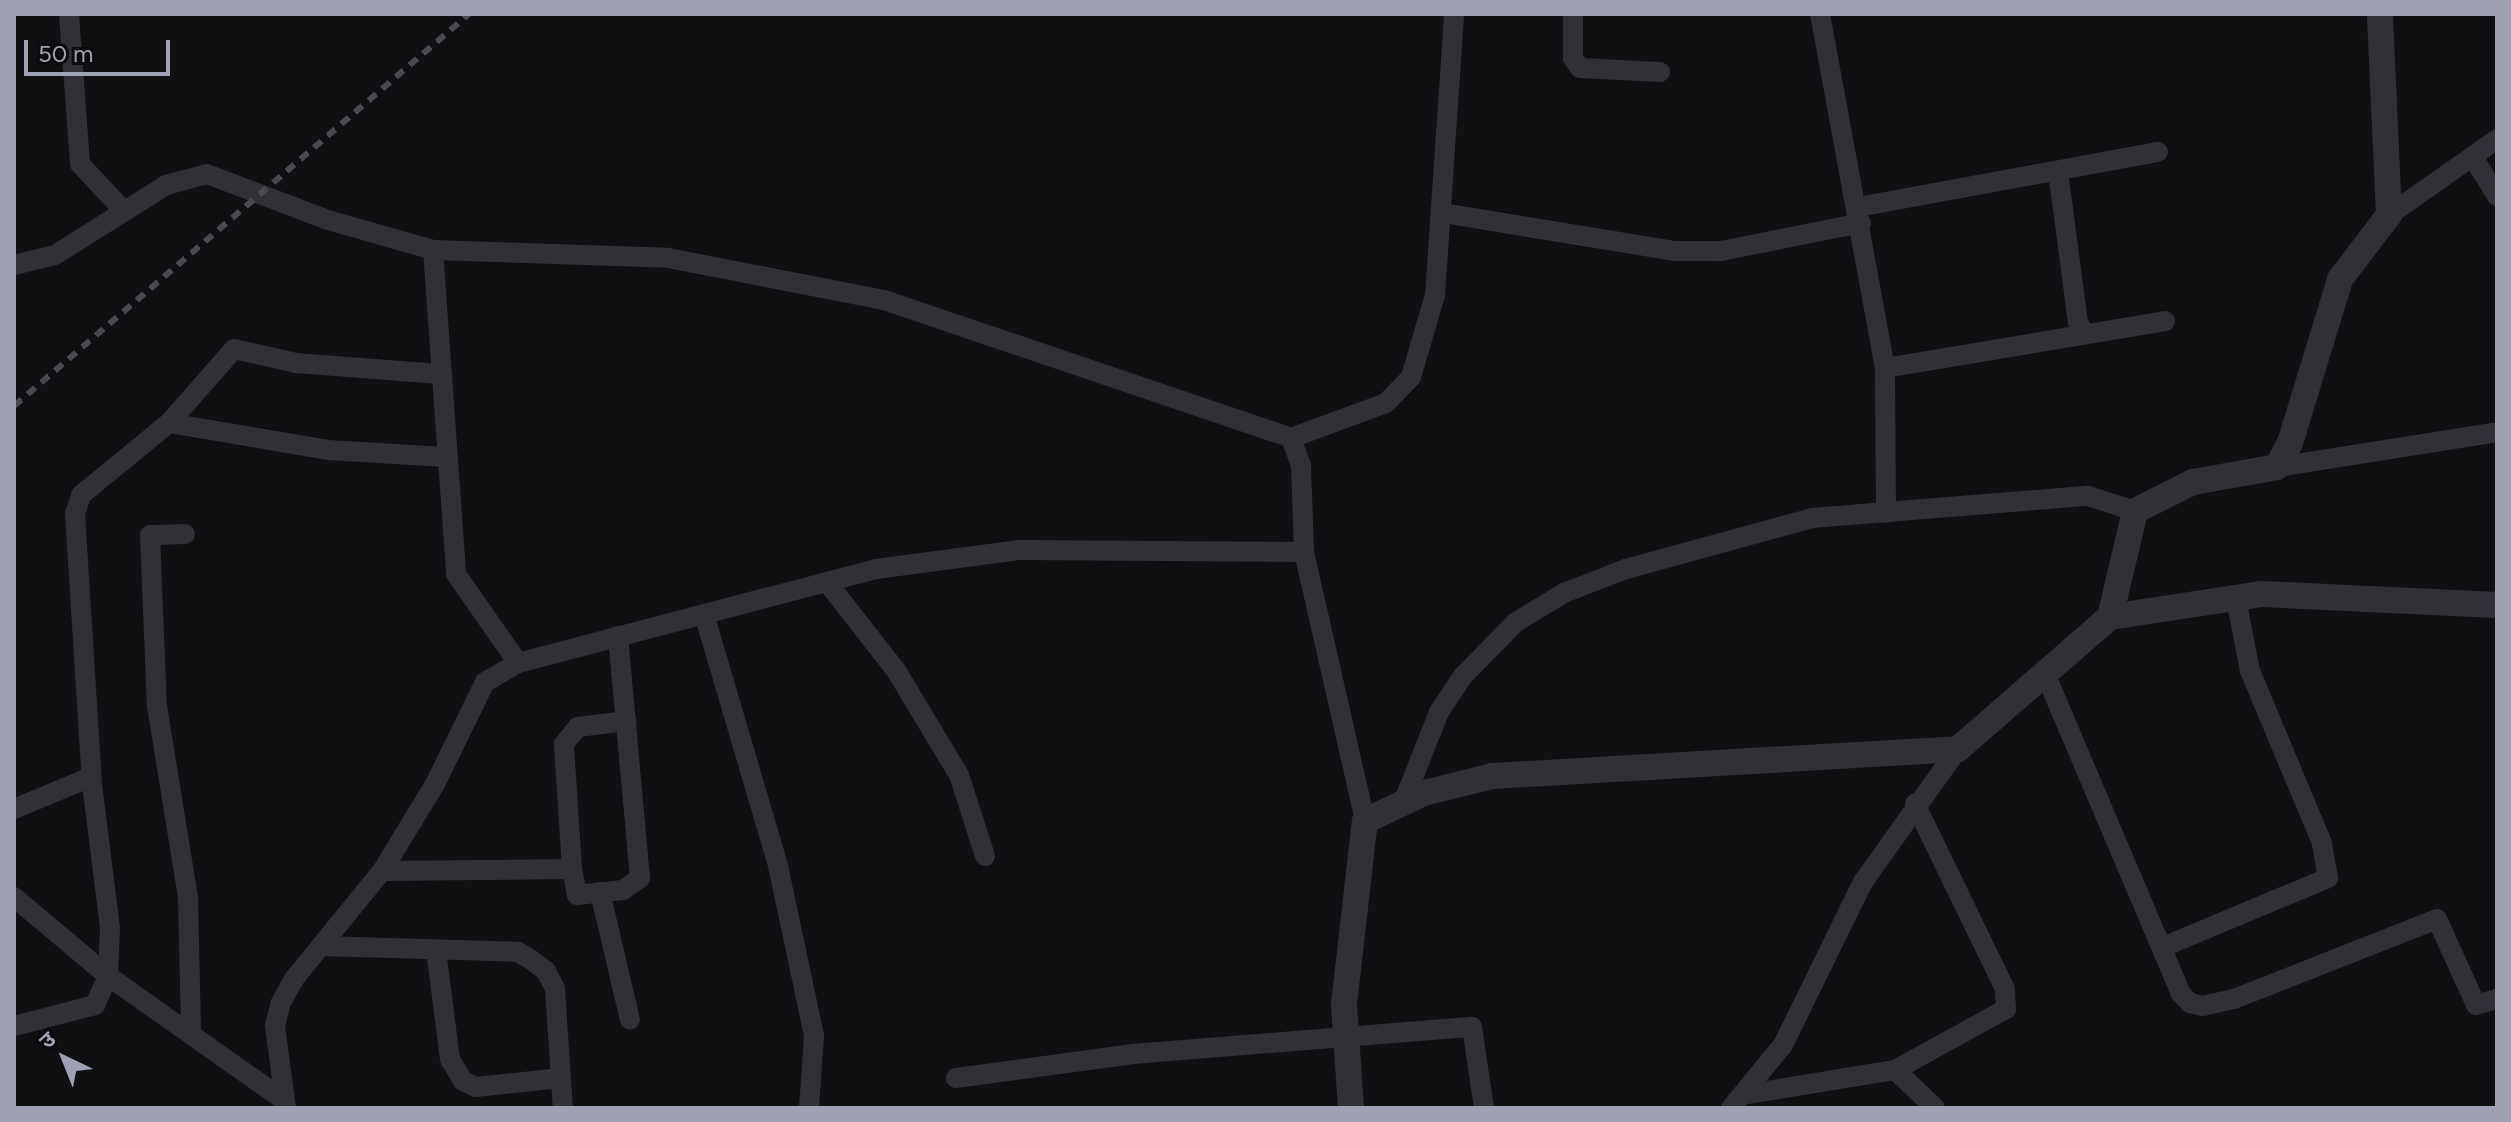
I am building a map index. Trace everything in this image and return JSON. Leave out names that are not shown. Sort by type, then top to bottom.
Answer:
[{"type":"street","points":[[69,14],[80,164],[124,211]]},
{"type":"street","points":[[14,265],[55,255],[166,185],[207,174],[328,220],[433,250],[668,258],[884,300],[1291,438],[1386,403],[1406,386],[1435,295],[1443,213],[1454,14]]},
{"type":"street","points":[[1573,14],[1573,58],[1580,68],[1660,72]]},
{"type":"street","points":[[1820,14],[1860,215],[1885,368],[1886,513]]},
{"type":"street","points":[[2380,14],[2389,215]]},
{"type":"street","points":[[2277,467],[2290,443],[2340,279],[2389,215],[2497,139]]},
{"type":"street","points":[[1443,213],[1674,251],[1721,251],[1860,215],[2158,152]]},
{"type":"street","points":[[2473,157],[2497,196]]},
{"type":"street","points":[[2058,171],[2078,322],[2084,333]]},
{"type":"street","points":[[433,250],[445,457],[456,574],[518,663]]},
{"type":"street","points":[[1885,368],[2165,321]]},
{"type":"street","points":[[14,1026],[95,1005],[108,976],[110,928],[91,777],[77,506],[84,491],[169,423],[234,349],[296,363],[440,374]]},
{"type":"street","points":[[169,423],[328,450],[445,457]]},
{"type":"street","points":[[1403,803],[1439,712],[1462,677],[1516,622],[1564,593],[1626,569],[1812,518],[2088,496],[2135,511],[2193,482],[2497,432]]},
{"type":"street","points":[[1291,438],[1301,466],[1304,552],[1365,821],[1344,1004],[1351,1108]]},
{"type":"street","points":[[2110,617],[2135,511]]},
{"type":"street","points":[[185,534],[150,535],[157,706],[188,897],[191,1034]]},
{"type":"street","points":[[283,1103],[275,1026],[281,1002],[321,946],[382,871],[435,784],[485,682],[518,663],[876,569],[1018,550],[1304,552]]},
{"type":"street","points":[[827,582],[897,672],[959,775],[985,856]]},
{"type":"street","points":[[1737,1102],[1783,1045],[1863,882],[1915,804],[1958,749],[2044,671],[2110,617],[2262,594],[2497,605]]},
{"type":"street","points":[[2163,947],[2328,878],[2322,843],[2250,671],[2236,598]]},
{"type":"street","points":[[704,614],[778,866],[811,1020],[809,1108]]},
{"type":"street","points":[[618,636],[627,721],[640,878],[623,890],[577,895],[572,869],[564,744],[578,727],[627,721]]},
{"type":"street","points":[[2044,671],[2184,999],[2203,1006],[2234,999],[2437,919],[2474,1003],[2497,999]]},
{"type":"street","points":[[1365,821],[1403,803],[1492,776],[1958,749]]},
{"type":"street","points":[[14,809],[91,777]]},
{"type":"street","points":[[1737,1102],[1895,1070],[2006,1009],[2005,989],[1915,804]]},
{"type":"street","points":[[382,871],[572,869]]},
{"type":"street","points":[[600,892],[630,1020]]},
{"type":"street","points":[[14,897],[108,976],[283,1103]]},
{"type":"street","points":[[321,946],[518,952],[546,971],[555,989],[563,1108]]},
{"type":"street","points":[[436,950],[450,1059],[463,1081],[476,1087],[561,1078]]},
{"type":"street","points":[[956,1078],[1346,1034],[1472,1027],[1484,1108]]},
{"type":"street","points":[[1895,1070],[1935,1108]]},
{"type":"railway","points":[[14,406],[469,14]]}]
